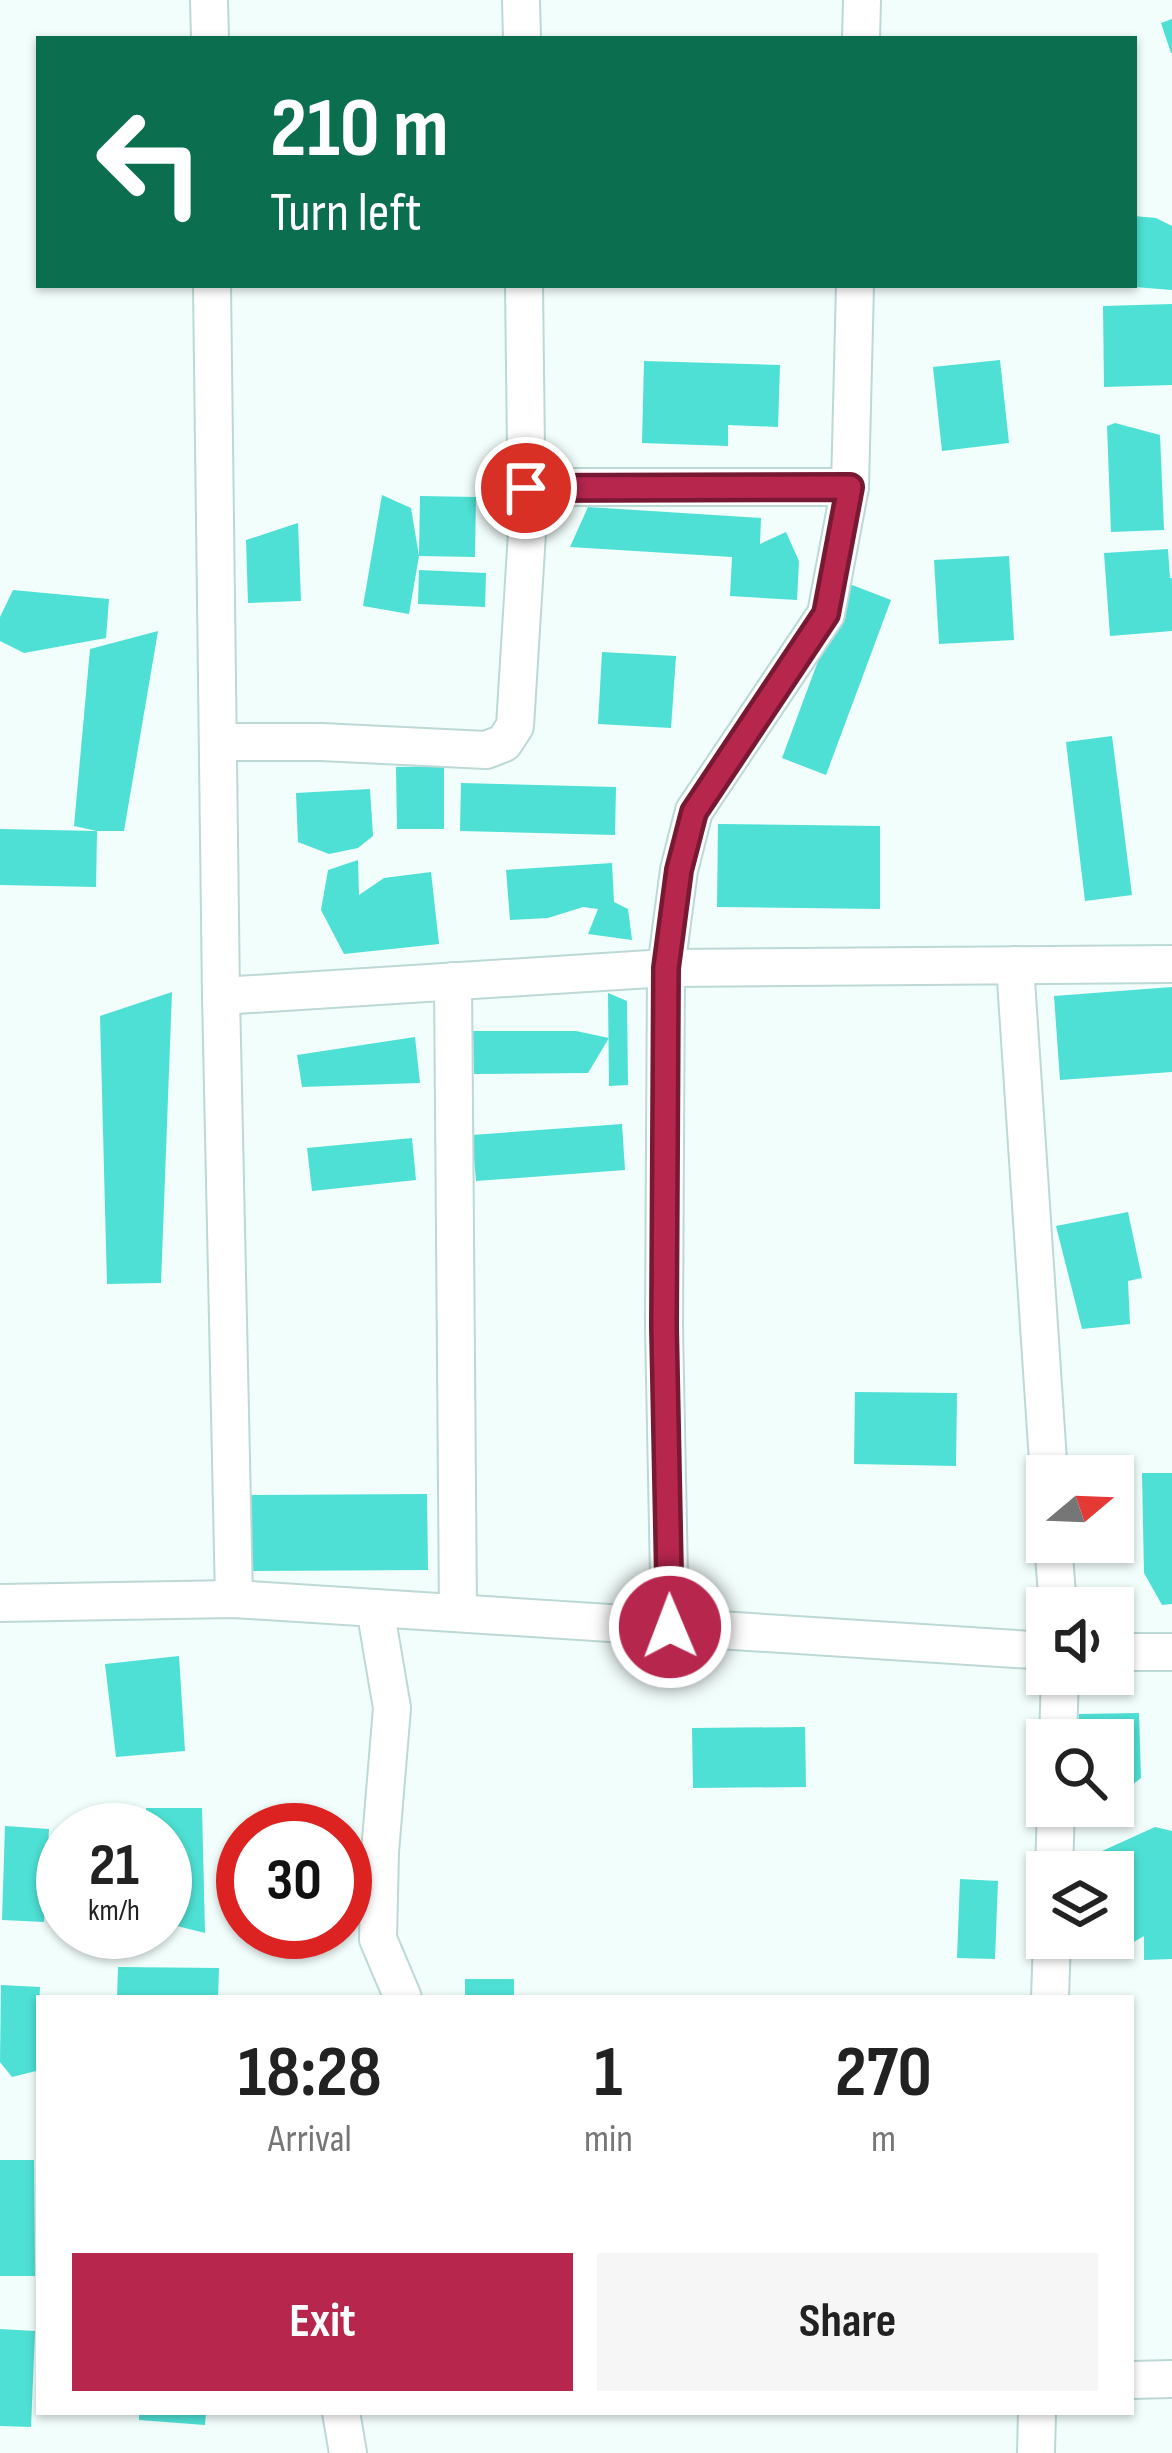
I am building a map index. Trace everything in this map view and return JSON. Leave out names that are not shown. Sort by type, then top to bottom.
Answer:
[{"type":"street","points":[[209,0],[210,36]]},
{"type":"street","points":[[521,0],[522,36]]},
{"type":"street","points":[[861,36],[862,0]]},
{"type":"street","points":[[212,288],[220,996],[234,1599]]},
{"type":"street","points":[[218,742],[486,750],[504,743],[514,726],[517,702],[527,533],[524,288]]},
{"type":"street","points":[[670,1627],[664,1327],[666,968],[679,870],[694,812],[826,614],[850,487],[855,288]]},
{"type":"street","points":[[526,488],[850,487]]},
{"type":"street","points":[[220,996],[666,968],[1172,964]]},
{"type":"street","points":[[1016,965],[1048,1455]]},
{"type":"street","points":[[453,981],[458,1613]]},
{"type":"street","points":[[0,1603],[234,1599],[1026,1650]]},
{"type":"street","points":[[375,1608],[392,1708],[377,1939],[402,1995]]},
{"type":"street","points":[[1134,1652],[1172,1652]]},
{"type":"street","points":[[1050,1995],[1051,1959]]},
{"type":"street","points":[[1134,2380],[1172,2379]]},
{"type":"street","points":[[341,2415],[348,2453]]},
{"type":"street","points":[[1036,2453],[1037,2415]]},
{"type":"building","points":[[1172,19],[1172,53],[1171,53],[1161,23]]},
{"type":"building","points":[[1137,216],[1172,226],[1172,290],[1137,287]]},
{"type":"building","points":[[1172,304],[1172,385],[1104,387],[1103,306]]},
{"type":"building","points":[[1000,360],[1009,443],[942,451],[933,367]]},
{"type":"building","points":[[644,361],[780,365],[778,427],[728,425],[728,446],[642,443]]},
{"type":"building","points":[[1115,423],[1160,435],[1164,530],[1111,532],[1107,426]]},
{"type":"building","points":[[382,495],[411,508],[419,556],[409,614],[363,606]]},
{"type":"building","points":[[420,496],[476,497],[475,557],[419,556]]},
{"type":"building","points":[[588,507],[761,518],[760,544],[786,532],[799,561],[797,600],[730,596],[732,557],[570,547]]},
{"type":"building","points":[[298,523],[301,601],[248,603],[246,540]]},
{"type":"building","points":[[1168,549],[1172,631],[1110,636],[1104,553]]},
{"type":"building","points":[[1009,556],[1014,640],[939,644],[934,560]]},
{"type":"building","points":[[419,570],[486,573],[485,607],[418,604]]},
{"type":"building","points":[[847,583],[891,600],[826,775],[782,758]]},
{"type":"building","points":[[13,590],[109,599],[106,638],[24,653],[0,641],[0,617]]},
{"type":"building","points":[[158,631],[124,831],[74,826],[90,649]]},
{"type":"building","points":[[602,652],[676,656],[671,728],[598,724]]},
{"type":"building","points":[[1112,736],[1132,895],[1085,901],[1066,742]]},
{"type":"building","points":[[444,766],[444,829],[397,829],[396,767]]},
{"type":"building","points":[[461,783],[616,787],[615,835],[460,831]]},
{"type":"building","points":[[370,789],[373,836],[358,848],[329,854],[298,842],[296,793]]},
{"type":"building","points":[[718,824],[880,826],[880,909],[717,907]]},
{"type":"building","points":[[0,829],[97,831],[96,887],[0,885]]},
{"type":"building","points":[[358,860],[359,895],[384,878],[431,872],[439,944],[344,954],[321,910],[328,870]]},
{"type":"building","points":[[612,863],[614,902],[628,909],[632,940],[588,934],[598,909],[583,907],[548,918],[510,920],[506,870]]},
{"type":"building","points":[[1172,987],[1172,1072],[1060,1080],[1054,996]]},
{"type":"building","points":[[172,992],[161,1283],[107,1284],[100,1016]]},
{"type":"building","points":[[608,993],[627,1001],[628,1085],[609,1086]]},
{"type":"building","points":[[473,1031],[576,1031],[609,1038],[588,1073],[474,1074]]},
{"type":"building","points":[[415,1037],[420,1083],[302,1087],[297,1055]]},
{"type":"building","points":[[622,1124],[625,1170],[476,1181],[472,1135]]},
{"type":"building","points":[[412,1138],[416,1180],[312,1191],[307,1148]]},
{"type":"building","points":[[1128,1212],[1142,1278],[1128,1281],[1130,1324],[1082,1329],[1056,1226]]},
{"type":"building","points":[[855,1392],[957,1393],[956,1466],[854,1464]]},
{"type":"building","points":[[1142,1473],[1172,1473],[1172,1604],[1162,1605],[1144,1573]]},
{"type":"building","points":[[427,1494],[428,1570],[251,1571],[251,1495]]},
{"type":"building","points":[[179,1656],[185,1751],[116,1757],[105,1664]]},
{"type":"building","points":[[1139,1713],[1141,1778],[1134,1784],[1134,1719],[1079,1719],[1079,1714]]},
{"type":"building","points":[[805,1727],[806,1787],[693,1788],[692,1728]]},
{"type":"building","points":[[192,1808],[202,1808],[205,1933],[192,1930]]},
{"type":"building","points":[[5,1826],[36,1828],[36,1922],[2,1920]]},
{"type":"building","points":[[1155,1827],[1172,1831],[1172,1959],[1144,1960],[1144,1936],[1134,1942],[1134,1851],[1102,1851]]},
{"type":"building","points":[[960,1879],[998,1881],[995,1959],[957,1958]]},
{"type":"building","points":[[118,1967],[219,1968],[218,1995],[117,1995]]},
{"type":"building","points":[[465,1979],[514,1979],[514,1995],[465,1995]]},
{"type":"building","points":[[1,1985],[40,1987],[36,1995],[36,2071],[12,2077],[0,2062]]},
{"type":"building","points":[[0,2160],[34,2160],[35,2276],[0,2276]]},
{"type":"building","points":[[0,2329],[35,2331],[31,2427],[0,2426]]},
{"type":"building","points":[[139,2415],[206,2415],[205,2425],[139,2420]]},
{"type":"route","points":[[526,488],[850,487],[826,614],[694,812],[679,870],[666,968],[664,1327],[670,1627]]}]
